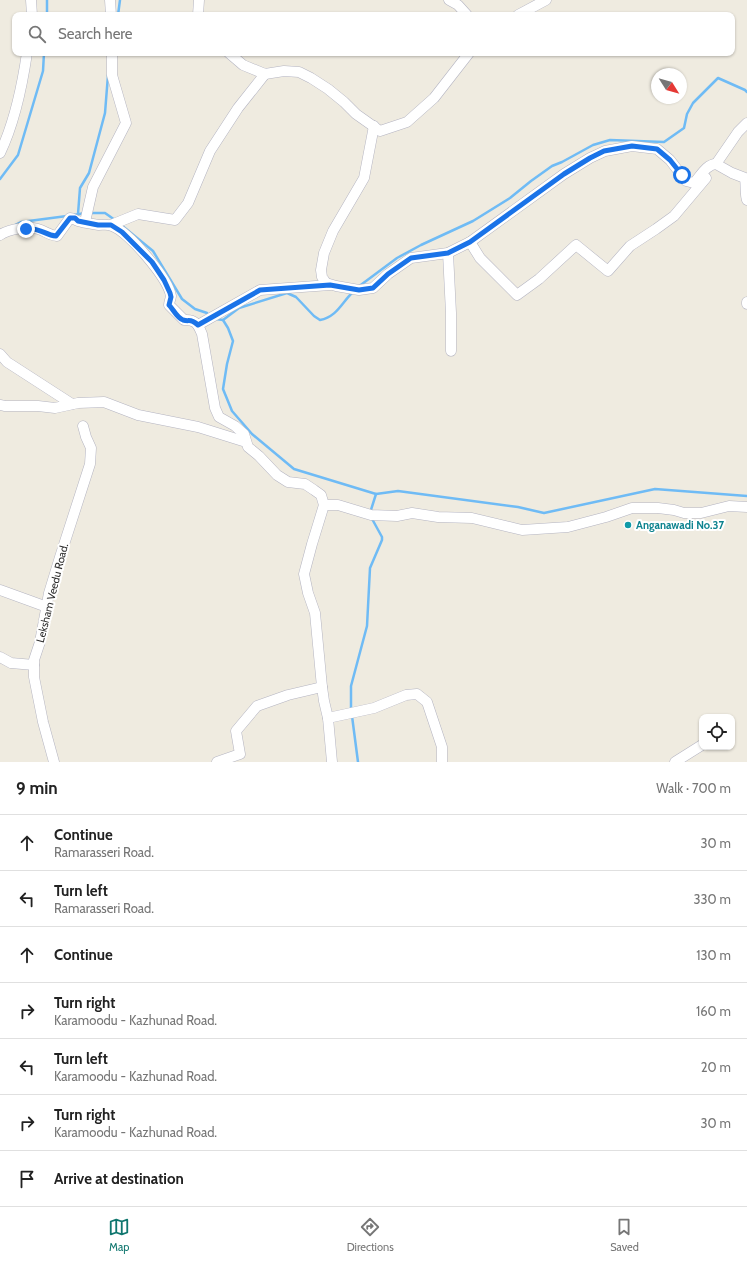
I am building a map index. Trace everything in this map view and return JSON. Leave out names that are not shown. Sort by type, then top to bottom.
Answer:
[{"type":"street","points":[[31,0],[32,12]]},
{"type":"street","points":[[110,0],[111,12]]},
{"type":"street","points":[[198,12],[199,0]]},
{"type":"street","points":[[449,0],[458,5],[464,12]]},
{"type":"street","points":[[524,12],[546,0]]},
{"type":"street","points":[[0,153],[8,138],[22,84],[27,56]]},
{"type":"street","points":[[84,222],[93,187],[126,123],[112,75],[112,56]]},
{"type":"street","points":[[232,56],[243,65],[265,74],[284,71],[299,72],[311,78],[328,89],[356,114],[380,131],[407,122],[434,98],[467,56]]},
{"type":"street","points":[[0,235],[7,231],[30,228],[56,236],[68,218],[75,218],[78,221],[98,225],[111,225],[138,214],[175,220],[188,203],[210,151],[238,108],[265,74]]},
{"type":"street","points":[[470,242],[480,258],[517,295],[539,279],[576,245],[608,271],[630,246],[674,216],[700,186],[738,132],[747,124]]},
{"type":"street","points":[[330,285],[324,280],[322,273],[324,253],[333,231],[364,178],[374,126]]},
{"type":"street","points":[[198,325],[260,290],[330,285],[359,290],[373,288],[388,274],[411,258],[448,253],[470,242],[564,174],[604,151],[632,146],[657,149],[670,160],[686,181],[694,183],[708,167],[712,164],[716,164],[745,178],[747,200]]},
{"type":"street","points":[[111,225],[122,232],[152,262],[164,280],[170,293],[171,297],[169,305],[179,317],[184,320],[193,320],[198,325],[203,340],[215,408],[219,417],[235,426],[244,434],[248,447],[277,475],[288,482],[305,484],[321,496],[324,505],[304,574],[308,593],[315,613],[322,686],[328,718],[332,762]]},
{"type":"street","points":[[448,253],[451,351]]},
{"type":"street","points":[[0,354],[8,362],[72,404]]},
{"type":"street","points":[[0,405],[55,408],[78,403],[104,402],[138,415],[198,427],[246,442]]},
{"type":"street","name":"Leksham Veedu Road.","points":[[54,762],[43,722],[34,677],[34,660],[40,642],[47,607],[60,557],[90,464],[91,448],[83,426]]},
{"type":"street","points":[[324,505],[338,505],[369,515],[397,516],[412,513],[438,517],[472,518],[520,530],[568,527],[606,517],[632,508],[658,508],[684,513],[701,513],[729,506],[747,507]]},
{"type":"street","points":[[0,590],[47,607]]},
{"type":"street","points":[[0,657],[11,663],[34,665]]},
{"type":"street","points":[[217,762],[240,754],[236,731],[258,706],[288,695],[322,686]]},
{"type":"street","points":[[328,718],[374,708],[406,695],[417,694],[426,702],[442,747],[442,762]]},
{"type":"street","points":[[675,762],[699,747]]},
{"type":"waterway","points":[[47,0],[47,12]]},
{"type":"waterway","points":[[118,12],[120,0]]},
{"type":"waterway","points":[[0,179],[18,155],[43,71],[44,56]]},
{"type":"waterway","points":[[78,214],[80,188],[89,173],[105,113],[108,75]]},
{"type":"waterway","points":[[358,287],[397,258],[473,221],[510,198],[552,166],[593,145],[610,140],[664,142],[684,128],[687,114],[693,103],[718,78],[747,92]]},
{"type":"waterway","points":[[74,215],[85,213]]},
{"type":"waterway","points":[[90,213],[105,213],[115,220]]},
{"type":"waterway","points":[[15,225],[21,222],[67,216]]},
{"type":"waterway","points":[[120,224],[153,251],[182,299],[195,309],[207,313]]},
{"type":"waterway","points":[[223,320],[239,308],[287,293],[296,297],[314,316],[320,320],[331,316],[353,292]]},
{"type":"waterway","points":[[216,319],[223,320],[233,341],[223,389],[232,411],[252,434],[294,469],[376,494],[398,491],[518,507],[544,513],[655,489],[747,496]]},
{"type":"waterway","points":[[370,513],[376,494]]},
{"type":"waterway","points":[[351,711],[351,686],[367,626],[370,568],[382,540],[382,537],[371,517]]},
{"type":"waterway","points":[[352,716],[358,762]]},
{"type":"place","name":"Anganawadi No.37","points":[[628,525]]},
{"type":"route","points":[[26,229],[37,229],[46,234],[56,236],[68,218],[75,218],[78,221],[98,225],[111,225],[122,232],[152,262],[164,280],[170,293],[171,297],[169,305],[179,317],[184,320],[193,320],[198,325],[260,290],[330,285],[354,290],[375,288],[388,274],[406,260],[448,253],[470,242],[564,174],[604,151],[632,146],[657,149],[670,160],[682,175]]}]
